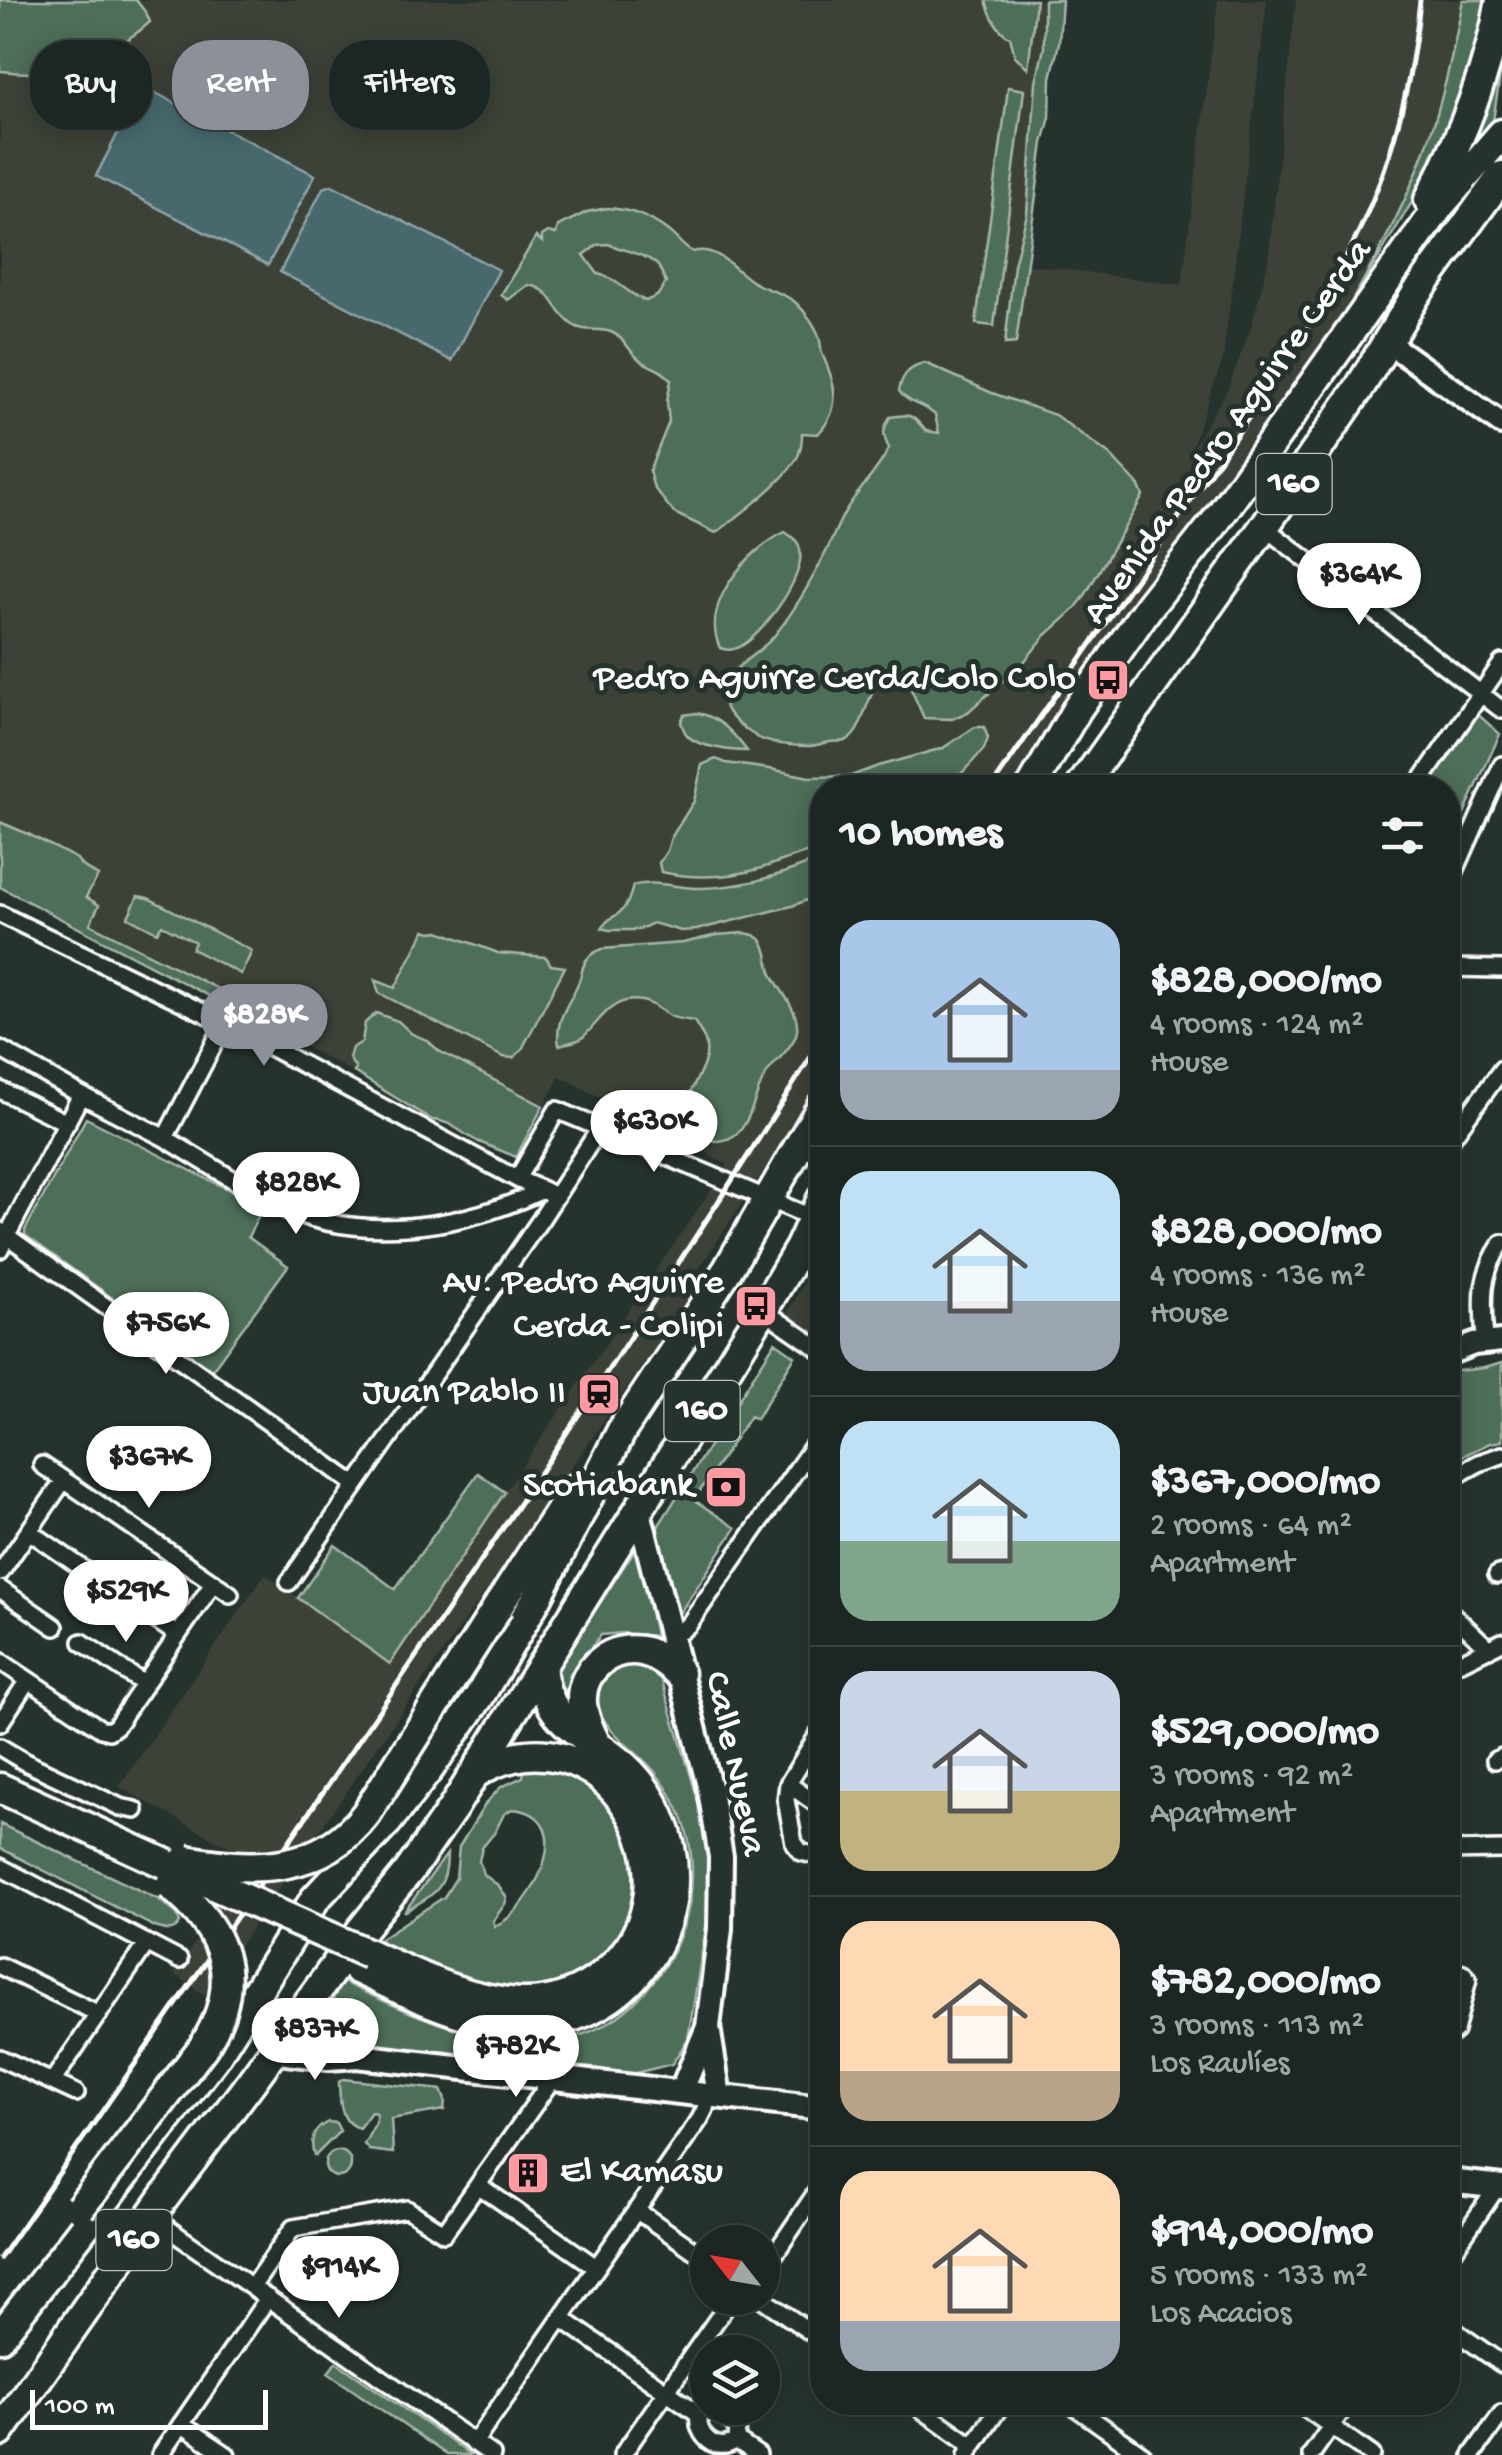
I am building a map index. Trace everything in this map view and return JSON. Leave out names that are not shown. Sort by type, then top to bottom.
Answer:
[{"type":"highway","points":[[1385,282],[1435,189],[1469,114],[1501,0]]},
{"type":"highway","name":"Avenida Pedro Aguirre Cerda","points":[[1039,775],[1077,709],[1142,615],[1214,525],[1455,186],[1502,134]]},
{"type":"highway","name":"Avenida Pedro Aguirre Cerda","points":[[1089,775],[1358,390],[1416,293],[1502,176]]},
{"type":"highway","name":"160","points":[[0,2337],[215,2057],[315,1899],[388,1822],[471,1710],[537,1598],[622,1430],[701,1312],[810,1127]]},
{"type":"highway","name":"160","points":[[0,2432],[163,2198],[409,1871],[639,1512],[764,1310],[810,1226]]},
{"type":"highway","points":[[0,1807],[178,1871],[288,1864],[325,1851],[366,1814],[584,1475],[622,1430]]},
{"type":"highway","points":[[598,1748],[582,1701],[584,1685],[596,1666],[613,1654],[635,1650],[656,1656],[679,1673]]},
{"type":"highway","points":[[0,1788],[363,1961],[450,2010],[516,2024],[548,2023],[579,2014],[612,1997],[648,1960],[664,1929],[672,1894],[673,1864],[666,1833],[645,1790],[627,1769],[575,1732],[557,1714],[545,1691],[542,1666]]},
{"type":"highway","points":[[363,1961],[464,1993],[535,2003],[564,1998],[589,1985],[622,1958],[637,1935],[650,1896],[649,1860],[632,1811],[613,1788],[574,1763],[539,1756],[506,1760],[473,1775]]},
{"type":"highway","points":[[0,2313],[217,2024],[226,1998],[227,1972],[220,1945],[178,1871]]},
{"type":"main road","name":"Calle Nueva","points":[[639,1512],[710,1790],[721,1858],[720,1929],[708,2027],[714,2095]]},
{"type":"main road","points":[[295,2020],[357,2056]]},
{"type":"main road","name":"Calle Nueva","points":[[681,2092],[708,2027]]},
{"type":"main road","points":[[272,2051],[328,2058],[357,2056],[810,2107]]},
{"type":"main road","points":[[1460,2182],[1500,2187]]},
{"type":"street","points":[[1387,342],[1502,424]]},
{"type":"street","points":[[1264,527],[1502,710]]},
{"type":"street","points":[[1425,775],[1502,663]]},
{"type":"street","points":[[1460,859],[1502,765]]},
{"type":"street","points":[[0,914],[225,1022],[549,1193]]},
{"type":"street","points":[[1460,968],[1502,969]]},
{"type":"street","points":[[165,1138],[225,1022]]},
{"type":"street","points":[[0,1049],[165,1138],[275,1204],[303,1216],[347,1227],[394,1228],[452,1220],[549,1193]]},
{"type":"street","points":[[1460,1127],[1502,1069]]},
{"type":"street","points":[[0,1090],[67,1123]]},
{"type":"street","points":[[82,1095],[3,1238],[356,1485]]},
{"type":"street","points":[[517,1179],[557,1110],[768,1200],[810,1208]]},
{"type":"street","points":[[289,1582],[549,1193],[600,1128]]},
{"type":"street","points":[[1460,1345],[1493,1342],[1483,1287],[1488,1266],[1502,1243]]},
{"type":"street","points":[[764,1310],[810,1343]]},
{"type":"street","name":"Calle Nueva","points":[[669,1635],[689,1624],[810,1450]]},
{"type":"street","points":[[1460,1474],[1502,1455]]},
{"type":"street","points":[[42,1465],[230,1594]]},
{"type":"street","points":[[0,1572],[64,1480]]},
{"type":"street","points":[[29,1531],[92,1575]]},
{"type":"street","points":[[0,1661],[104,1730],[116,1726],[214,1582]]},
{"type":"street","points":[[0,1589],[55,1627]]},
{"type":"street","points":[[116,1593],[178,1635]]},
{"type":"street","points":[[1460,1619],[1495,1645],[1460,1662]]},
{"type":"street","points":[[82,1642],[144,1684]]},
{"type":"street","points":[[0,1722],[28,1680]]},
{"type":"street","points":[[0,1747],[120,1808],[135,1810]]},
{"type":"street","points":[[810,1748],[788,1784],[786,1811],[794,1844],[801,1852],[810,1854]]},
{"type":"street","points":[[788,1784],[810,1800]]},
{"type":"street","points":[[1460,1851],[1502,1850]]},
{"type":"street","points":[[1,1869],[179,1960]]},
{"type":"street","points":[[52,2082],[147,1943]]},
{"type":"street","points":[[0,1966],[98,2014]]},
{"type":"street","points":[[1460,1973],[1466,1976],[1467,1983],[1460,2009]]},
{"type":"street","points":[[0,2058],[76,2093]]},
{"type":"street","points":[[252,2287],[292,2228],[408,2210],[444,2233],[552,2078]]},
{"type":"street","points":[[474,2442],[714,2095]]},
{"type":"street","points":[[478,2185],[596,2268]]},
{"type":"street","points":[[1460,2242],[1500,2187]]},
{"type":"street","points":[[780,2246],[810,2202]]},
{"type":"street","points":[[636,2210],[690,2248]]},
{"type":"street","points":[[160,2223],[492,2455]]},
{"type":"street","points":[[160,2455],[268,2298]]},
{"type":"street","points":[[780,2311],[810,2332]]},
{"type":"street","points":[[622,2455],[720,2315]]},
{"type":"street","points":[[561,2318],[699,2414],[712,2410],[730,2420],[738,2429],[736,2440],[758,2455]]},
{"type":"street","points":[[1460,2334],[1502,2364]]},
{"type":"street","points":[[1472,2455],[1502,2413]]},
{"type":"street","points":[[927,2415],[970,2450],[994,2415]]},
{"type":"street","points":[[1086,2415],[1143,2455]]},
{"type":"street","points":[[1315,2415],[1372,2455]]},
{"type":"street","points":[[1311,2455],[1339,2415]]},
{"type":"street","points":[[181,2424],[227,2455]]},
{"type":"shaded area","points":[[0,0],[1057,0],[1024,264],[1182,285],[1218,0],[1267,0],[1223,359],[1189,454],[1228,388],[1251,328],[1268,262],[1296,0],[1463,0],[1450,67],[1423,156],[1391,229],[1352,301],[1017,775],[810,775],[810,1096],[696,1273],[703,1278],[205,1995],[174,1974],[251,1859],[119,1787],[265,1574],[390,1664],[728,1165],[560,1076],[516,1157],[0,887]]},
{"type":"shaded area","points":[[810,1271],[810,1335],[785,1318]]},
{"type":"green space","points":[[0,0],[136,0],[150,22],[125,40],[30,40],[30,73],[0,71]]},
{"type":"green space","points":[[986,0],[1036,0],[1028,68],[1015,56],[1010,37],[995,22]]},
{"type":"green space","points":[[1044,0],[1062,0],[1059,43],[1016,343],[1005,344],[1014,265],[1027,214],[1036,82],[1044,48]]},
{"type":"green space","points":[[1463,0],[1487,0],[1462,95],[1426,179],[1352,301],[1399,212],[1423,156],[1446,79]]},
{"type":"green space","points":[[1502,32],[1502,63],[1491,134],[1444,191]]},
{"type":"green space","points":[[1008,87],[1024,90],[994,326],[976,324]]},
{"type":"green space","points":[[607,208],[647,218],[689,250],[710,252],[753,282],[790,299],[817,331],[834,396],[826,425],[818,434],[802,433],[798,456],[784,476],[716,533],[674,513],[654,488],[649,471],[669,422],[671,380],[639,359],[616,335],[573,325],[537,287],[528,285],[508,300],[501,295],[536,237],[542,242],[542,236],[548,232],[556,234],[558,226],[587,212]],"holes":[[[608,244],[658,266],[666,283],[657,296],[646,301],[598,274],[584,255],[597,245]]]},
{"type":"green space","points":[[925,363],[1055,415],[1110,455],[1139,486],[1143,496],[1074,610],[968,712],[952,719],[924,718],[906,678],[897,670],[877,684],[858,728],[845,741],[802,746],[762,739],[732,718],[724,705],[726,682],[774,636],[802,596],[846,510],[889,448],[884,432],[890,417],[911,417],[926,431],[939,433],[935,415],[899,391],[907,372]]},
{"type":"green space","points":[[785,532],[797,542],[800,553],[793,583],[774,614],[752,638],[732,649],[720,648],[716,614],[731,580],[756,552]]},
{"type":"green space","points":[[1474,711],[1500,734],[1460,822],[1460,775],[1432,775]]},
{"type":"green space","points":[[697,713],[719,722],[747,751],[708,746],[689,737],[681,722],[684,715]]},
{"type":"green space","points":[[975,727],[984,727],[988,738],[984,749],[960,775],[854,775],[878,766],[943,748]]},
{"type":"green space","points":[[716,759],[809,777],[810,852],[725,876],[661,872],[659,863],[694,801],[702,765]]},
{"type":"green space","points":[[0,822],[77,859],[98,876],[86,897],[99,905],[90,924],[218,989],[213,998],[0,887]]},
{"type":"green space","points":[[810,863],[810,899],[696,930],[681,931],[653,923],[638,930],[602,928],[625,907],[633,886],[702,888],[779,875]]},
{"type":"green space","points":[[138,896],[252,951],[241,974],[192,949],[195,942],[162,925],[157,932],[128,917]]},
{"type":"green space","points":[[425,930],[439,931],[498,953],[546,957],[551,965],[565,967],[521,1051],[513,1058],[503,1057],[379,993],[375,980],[395,988]]},
{"type":"green space","points":[[743,933],[763,943],[771,972],[793,1010],[797,1027],[793,1041],[767,1072],[743,1127],[736,1134],[727,1139],[708,1140],[686,1116],[689,1095],[706,1052],[704,1038],[694,1021],[672,1017],[646,1002],[631,1000],[607,1011],[580,1039],[559,1045],[561,1019],[584,963],[593,954],[602,949],[683,943]]},
{"type":"green space","points":[[376,1013],[398,1021],[439,1051],[543,1106],[516,1157],[432,1120],[354,1072],[349,1058],[352,1048],[362,1042],[365,1023]]},
{"type":"green space","points":[[86,1118],[263,1207],[248,1237],[288,1266],[212,1370],[25,1235]]},
{"type":"green space","points":[[775,1342],[795,1356],[756,1419],[750,1416],[694,1500],[736,1528],[681,1611],[674,1611],[656,1536],[659,1525]]},
{"type":"green space","points":[[1502,1363],[1502,1441],[1460,1457],[1460,1371]]},
{"type":"green space","points":[[478,1473],[505,1492],[390,1664],[298,1598],[335,1545],[395,1589]]},
{"type":"green space","points":[[638,1545],[655,1636],[601,1635],[575,1678],[576,1710],[561,1699],[552,1676]]},
{"type":"green space","points":[[639,1663],[654,1670],[662,1681],[706,1834],[708,1914],[688,2039],[672,2064],[632,2074],[356,2042],[346,2035],[334,2022],[331,2009],[341,1981],[458,2030],[539,2042],[578,2036],[615,2019],[656,1978],[675,1947],[690,1900],[688,1839],[669,1792],[655,1772],[604,1720],[597,1695],[608,1672]]},
{"type":"green space","points":[[524,1769],[576,1779],[613,1808],[630,1836],[638,1868],[637,1889],[625,1925],[603,1957],[572,1980],[534,1990],[513,1990],[461,1977],[378,1940],[444,1897],[456,1878],[459,1847],[486,1803],[501,1787],[523,1777]],"holes":[[[512,1809],[533,1815],[544,1827],[544,1864],[523,1902],[495,1926],[493,1921],[507,1898],[483,1874],[479,1861],[482,1848],[504,1814]]]},
{"type":"green space","points":[[0,1824],[158,1899],[177,1914],[180,1923],[172,1930],[155,1927],[0,1848]]},
{"type":"green space","points":[[447,1854],[441,1884],[404,1912]]},
{"type":"green space","points":[[343,2079],[441,2090],[444,2110],[391,2119],[393,2153],[369,2150],[364,2144],[376,2122],[376,2113],[371,2112],[359,2128],[348,2121],[340,2103],[339,2082]]},
{"type":"green space","points":[[328,2122],[336,2123],[340,2131],[314,2155],[314,2135]]},
{"type":"green space","points":[[338,2151],[347,2155],[351,2164],[347,2173],[338,2177],[329,2173],[325,2164],[329,2155]]},
{"type":"green space","points":[[336,2362],[471,2455],[447,2455],[328,2373]]},
{"type":"water","points":[[152,91],[172,101],[172,130],[228,130],[315,175],[268,265],[96,176],[120,130],[152,130]]},
{"type":"water","points":[[332,185],[499,270],[452,361],[280,272],[323,188]]},
{"type":"railway","points":[[1000,775],[1270,386],[1350,251],[1400,117],[1420,0]]},
{"type":"railway","points":[[0,2258],[521,1501],[810,1058]]},
{"type":"place","name":"Pedro Aguirre Cerda/Colo Colo","points":[[1108,680]]},
{"type":"place","name":"Av. Pedro Aguirre Cerda - Colipi","points":[[756,1306]]},
{"type":"place","name":"Juan Pablo II","points":[[599,1394]]},
{"type":"place","name":"Scotiabank","points":[[726,1487]]},
{"type":"place","name":"El Kamasu","points":[[528,2173]]}]
